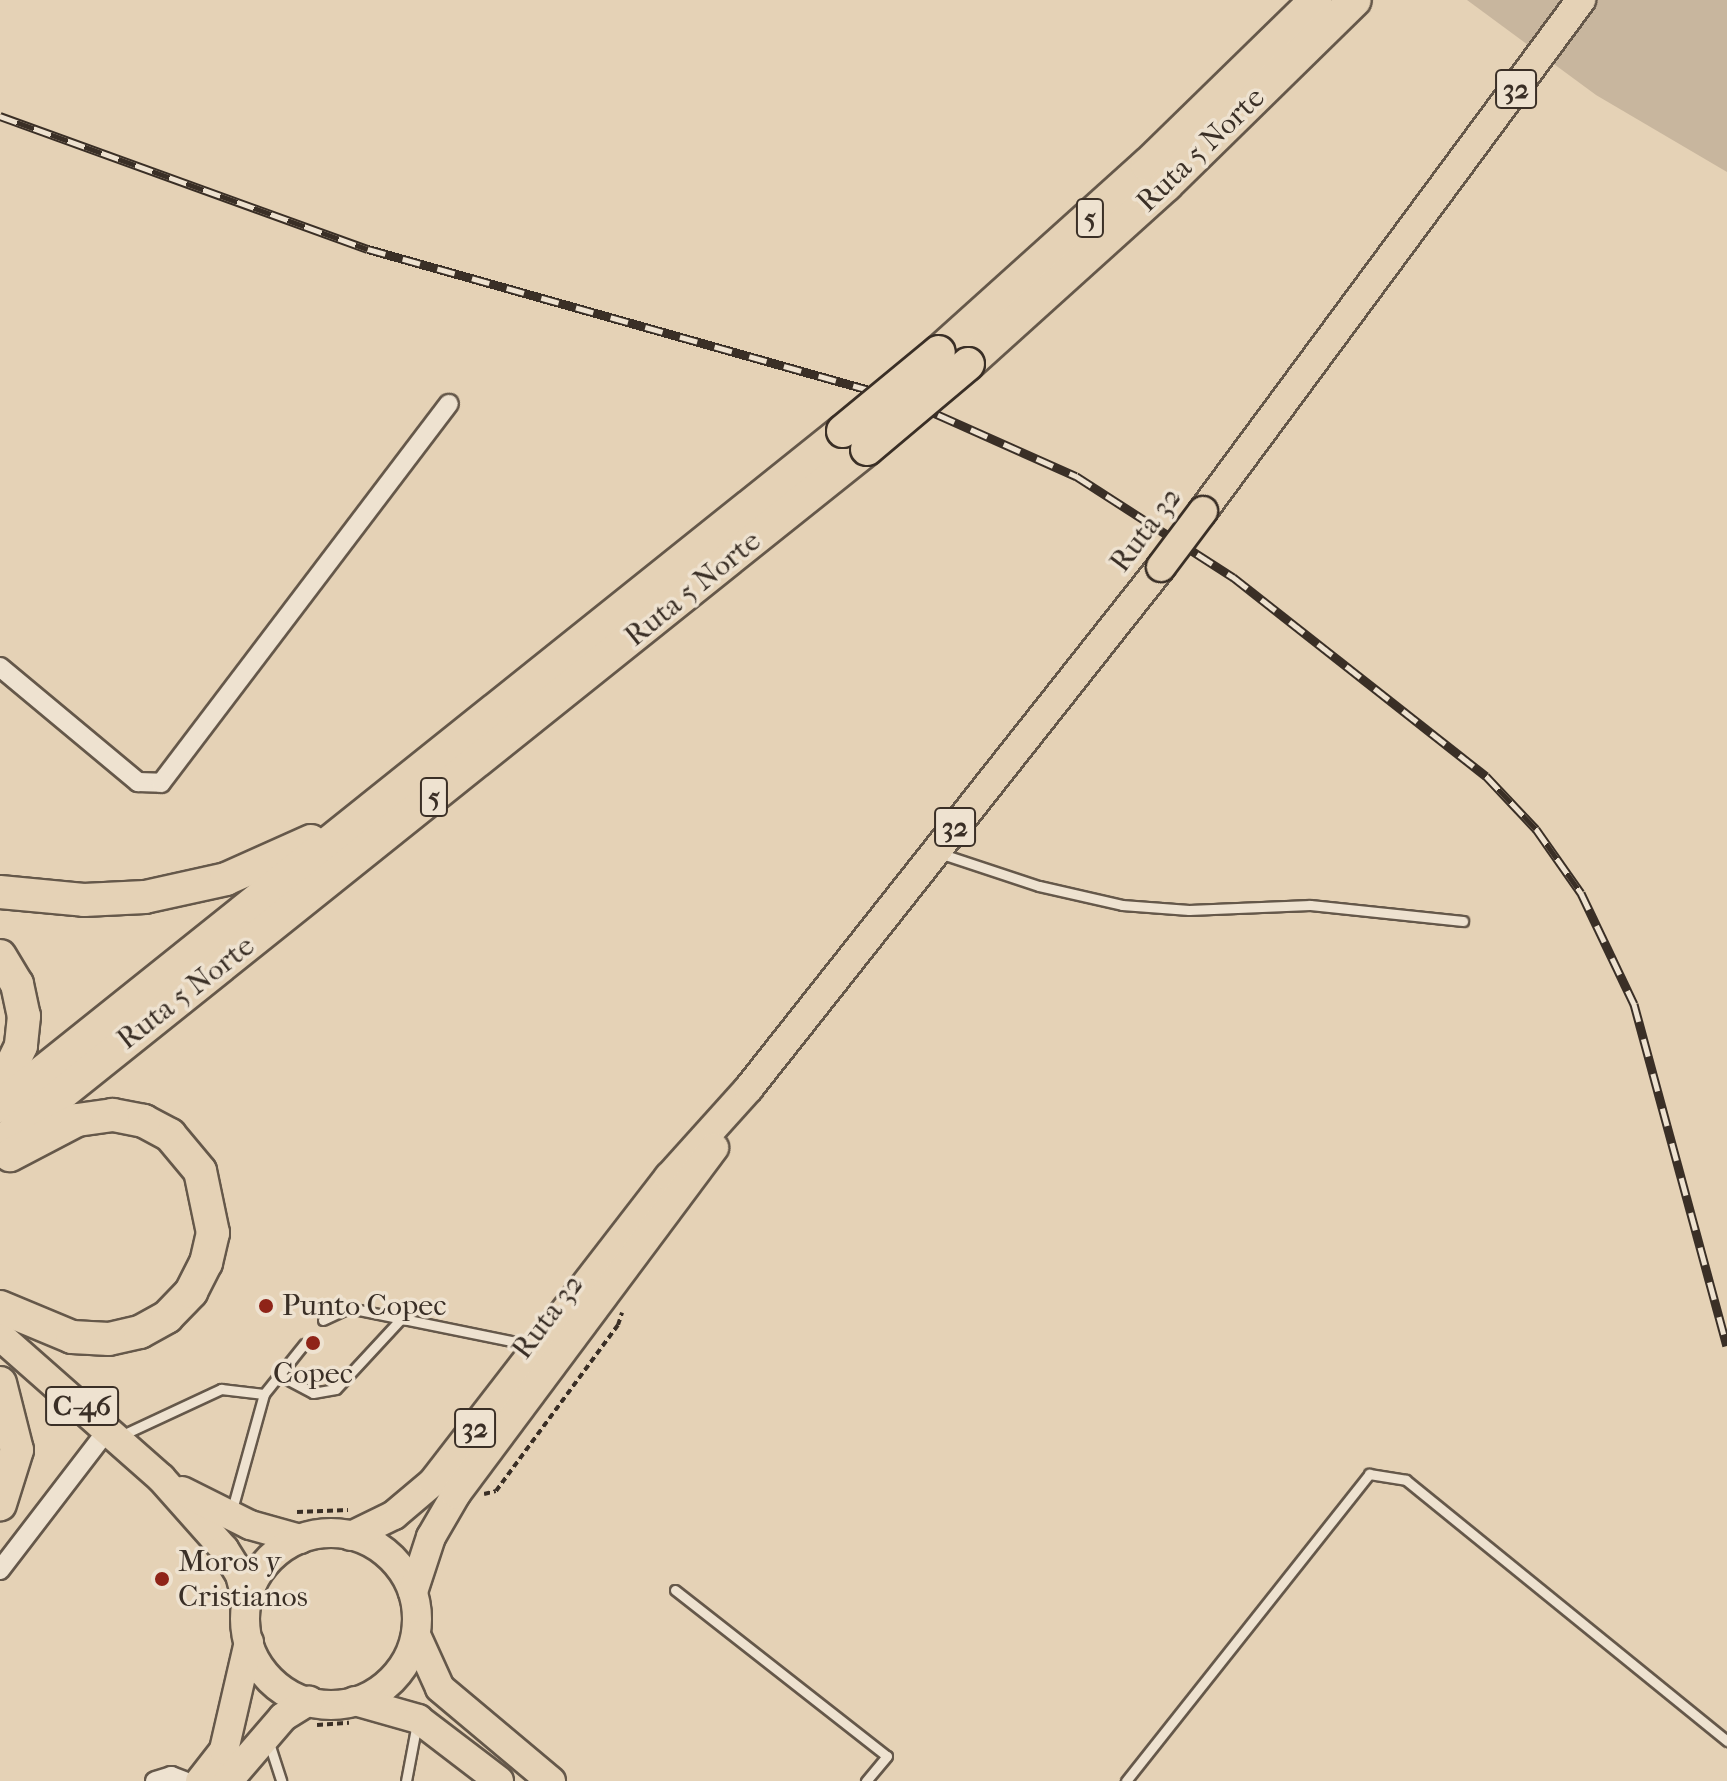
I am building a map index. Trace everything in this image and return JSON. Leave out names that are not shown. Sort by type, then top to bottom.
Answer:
[{"type":"highway","name":"Ruta 5 Norte","points":[[1247,88],[1316,0]]},
{"type":"highway","name":"Ruta 5 Norte","points":[[0,1143],[953,358],[1247,88],[1355,0]]},
{"type":"highway","name":"Ruta 5 Norte","points":[[0,1106],[409,781],[855,440]]},
{"type":"highway","points":[[0,892],[113,900],[197,888],[280,857],[409,781]]},
{"type":"highway","points":[[0,956],[17,984],[24,1016],[21,1046],[0,1089]]},
{"type":"highway","points":[[0,1161],[77,1120],[129,1117],[159,1127],[192,1158],[206,1185],[213,1218],[211,1247],[191,1292],[167,1317],[140,1332],[109,1339],[80,1338],[0,1307]]},
{"type":"highway","points":[[0,1383],[17,1450],[0,1504]]},
{"type":"main road","name":"Ruta 32","points":[[356,1524],[386,1520],[421,1495],[547,1355],[683,1194],[749,1088],[1161,567],[1453,178],[1581,0]]},
{"type":"main road","name":"C-46","points":[[0,1336],[161,1478],[224,1549],[240,1575],[247,1601]]},
{"type":"main road","name":"Ruta 32","points":[[413,1592],[444,1512],[547,1355]]},
{"type":"main road","name":"C-46","points":[[161,1478],[231,1517],[300,1539]]},
{"type":"main road","name":"32","points":[[300,1539],[356,1524]]},
{"type":"main road","points":[[356,1524],[396,1562],[413,1592]]},
{"type":"main road","points":[[200,1781],[224,1750],[249,1642],[247,1601],[260,1570],[300,1539]]},
{"type":"main road","name":"32","points":[[413,1592],[416,1635]]},
{"type":"main road","points":[[357,1711],[395,1677],[416,1635]]},
{"type":"main road","points":[[416,1635],[440,1688],[551,1781]]},
{"type":"main road","points":[[249,1642],[271,1680],[311,1713]]},
{"type":"main road","points":[[228,1781],[268,1733],[311,1713],[357,1711],[418,1719],[499,1781]]},
{"type":"street","points":[[0,667],[138,782],[151,786],[165,779],[449,404]]},
{"type":"street","points":[[0,1570],[112,1433]]},
{"type":"street","points":[[155,1781],[171,1776],[184,1781]]},
{"type":"lane","points":[[936,852],[1039,886],[1122,905],[1189,910],[1310,905],[1463,921]]},
{"type":"lane","points":[[323,1320],[349,1308],[400,1320],[493,1334],[547,1355]]},
{"type":"lane","points":[[279,1375],[313,1393],[336,1389],[400,1320]]},
{"type":"lane","points":[[231,1517],[264,1394],[304,1344]]},
{"type":"lane","points":[[112,1433],[221,1389],[264,1394]]},
{"type":"lane","points":[[1126,1781],[1369,1474],[1406,1480],[1727,1741]]},
{"type":"lane","points":[[675,1590],[887,1756],[866,1781]]},
{"type":"lane","points":[[406,1781],[418,1719]]},
{"type":"lane","points":[[268,1733],[281,1781]]},
{"type":"path","points":[[288,1512],[356,1524]]},
{"type":"path","points":[[311,1713],[357,1711]]},
{"type":"shaded area","points":[[1467,0],[1727,0],[1727,172],[1596,95]]},
{"type":"railway","points":[[0,116],[368,249],[905,400],[1076,476],[1233,577],[1486,776],[1536,829],[1581,893],[1634,1004],[1727,1346]]},
{"type":"place","name":"Punto Copec","points":[[266,1306]]},
{"type":"place","name":"Copec","points":[[313,1343]]},
{"type":"place","name":"Moros y Cristianos","points":[[162,1579]]}]
